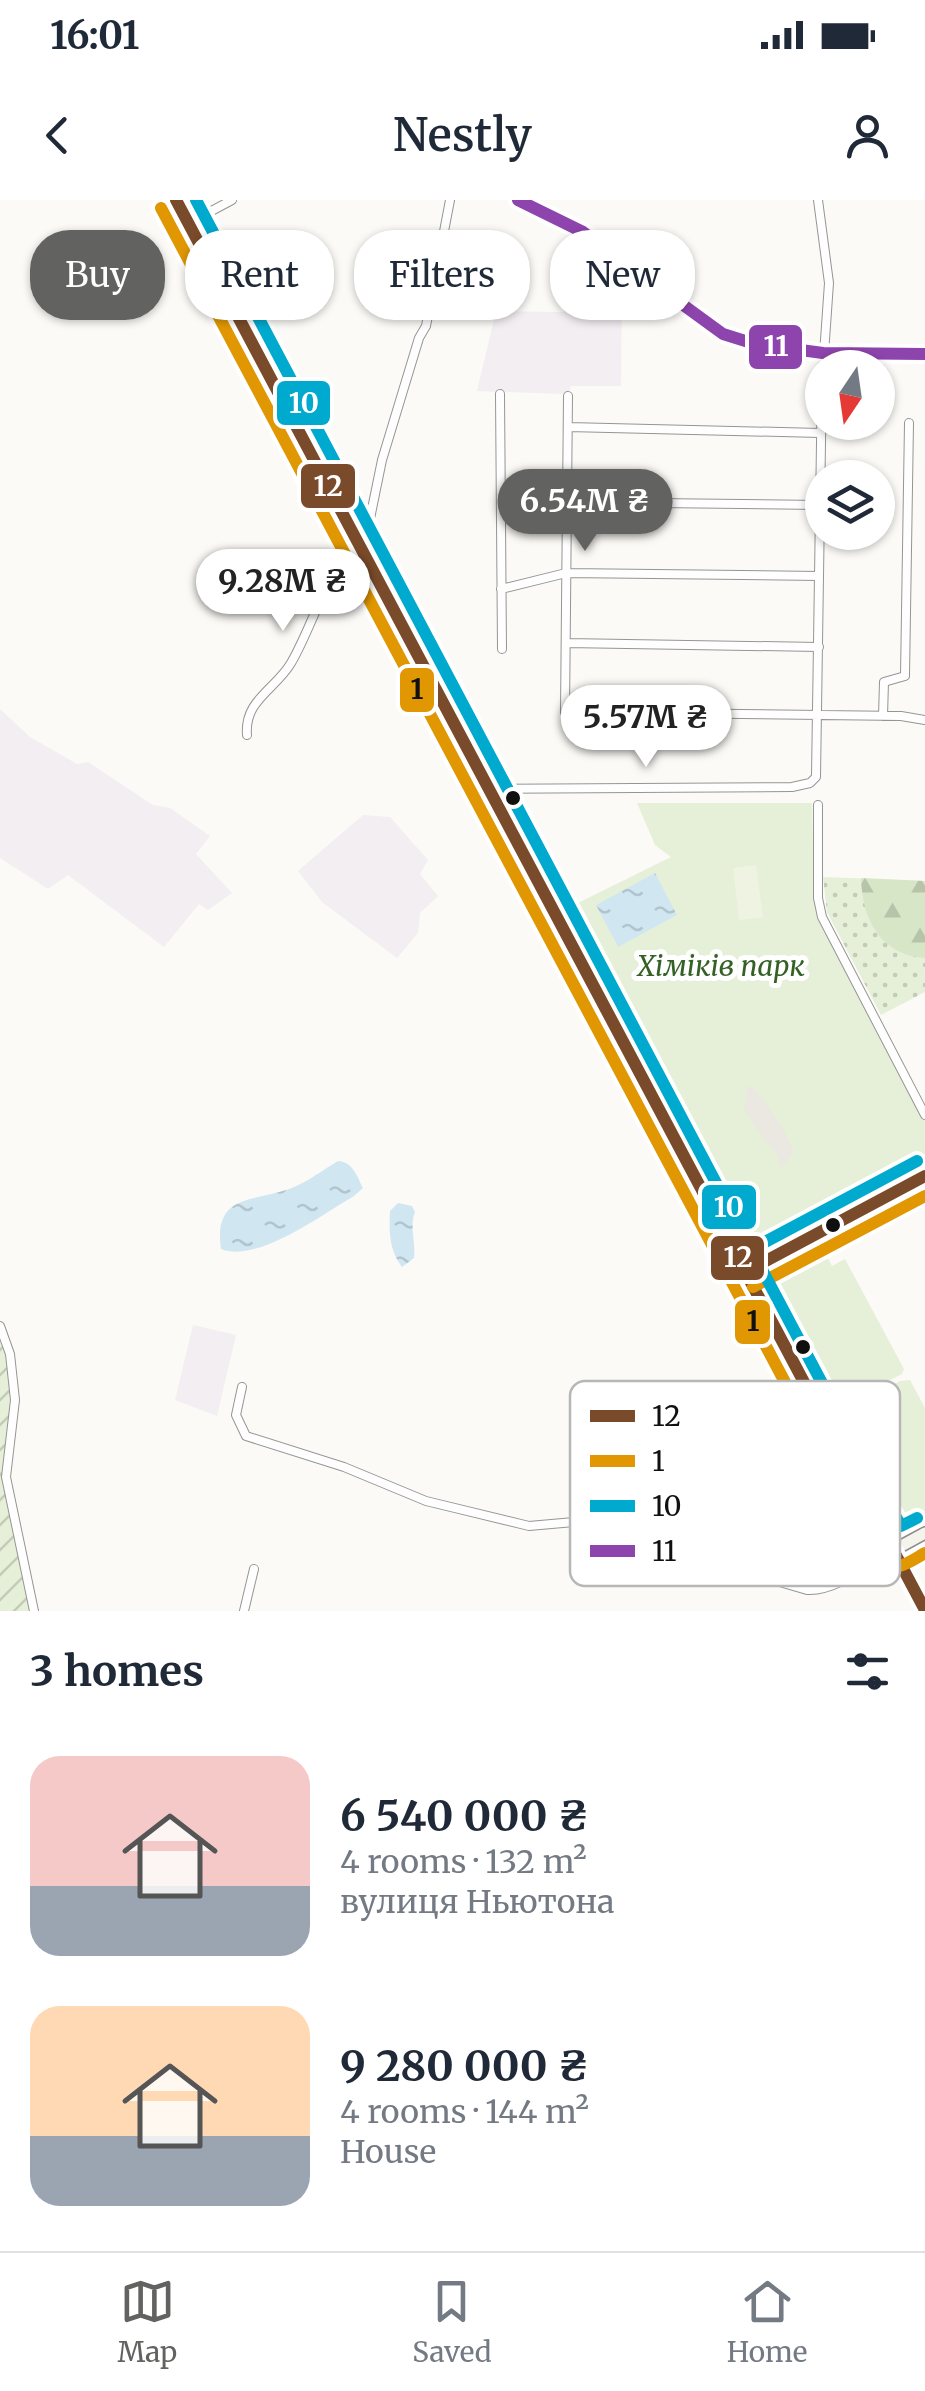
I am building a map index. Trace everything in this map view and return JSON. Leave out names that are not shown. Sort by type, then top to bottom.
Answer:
[{"type":"main road","points":[[176,200],[803,1381]]},
{"type":"main road","points":[[900,1562],[925,1610]]},
{"type":"street","points":[[189,224],[232,200]]},
{"type":"street","points":[[247,735],[248,718],[257,699],[289,667],[335,576],[348,556],[362,545],[382,460],[418,338],[426,326],[450,200]]},
{"type":"street","points":[[518,200],[583,232],[723,334],[755,344],[805,351]]},
{"type":"street","points":[[818,200],[829,283],[823,350]]},
{"type":"street","points":[[895,354],[925,354]]},
{"type":"street","points":[[500,394],[502,649]]},
{"type":"street","points":[[568,396],[565,712],[882,716],[925,720]]},
{"type":"street","points":[[882,716],[884,682],[906,676],[909,423]]},
{"type":"street","points":[[568,427],[805,433]]},
{"type":"street","points":[[566,502],[805,505]]},
{"type":"street","points":[[489,789],[722,788],[810,783],[818,770],[819,550]]},
{"type":"street","points":[[500,589],[566,573],[819,576]]},
{"type":"street","points":[[566,642],[819,647]]},
{"type":"street","points":[[818,805],[818,898],[822,917],[925,1114]]},
{"type":"street","points":[[745,1272],[925,1176]]},
{"type":"street","points":[[0,1326],[10,1354],[15,1400],[6,1476],[34,1611]]},
{"type":"street","points":[[242,1387],[236,1416],[246,1436],[344,1467],[426,1501],[529,1526],[570,1522]]},
{"type":"street","points":[[900,1547],[925,1533]]},
{"type":"street","points":[[244,1611],[254,1569]]},
{"type":"street","points":[[793,1586],[817,1591],[829,1586]]},
{"type":"shaded area","points":[[530,312],[550,312],[550,320],[622,320],[621,386],[571,386],[569,392],[561,394],[477,391],[494,320],[530,320]]},
{"type":"shaded area","points":[[0,709],[30,737],[77,764],[88,762],[153,805],[170,808],[210,836],[196,854],[232,893],[208,910],[199,904],[164,947],[68,875],[48,889],[0,858]]},
{"type":"shaded area","points":[[363,815],[390,817],[428,860],[420,874],[438,896],[420,913],[418,933],[397,958],[322,902],[298,871]]},
{"type":"shaded area","points":[[752,1086],[782,1126],[794,1152],[784,1166],[780,1167],[778,1158],[744,1110],[747,1088]]},
{"type":"shaded area","points":[[193,1325],[236,1335],[217,1416],[175,1400]]},
{"type":"green space","name":"Хіміків парк","points":[[637,803],[812,803],[822,917],[925,1115],[925,1161],[749,1255],[562,901],[578,903],[671,857],[655,845]]},
{"type":"green space","points":[[756,865],[763,917],[739,920],[733,868]]},
{"type":"green space","points":[[823,877],[925,881],[925,992],[881,1015],[827,912]]},
{"type":"green space","points":[[861,878],[925,881],[925,958],[896,950],[876,932],[865,907]]},
{"type":"green space","points":[[823,1248],[832,1266],[845,1259],[904,1369],[902,1374],[888,1381],[823,1381],[764,1280]]},
{"type":"green space","points":[[0,1326],[14,1376],[6,1460],[34,1611],[0,1611]]},
{"type":"green space","points":[[910,1380],[925,1408],[925,1517],[900,1530],[900,1381]]},
{"type":"water","points":[[655,873],[677,915],[618,947],[596,905]]},
{"type":"water","points":[[338,1161],[351,1167],[363,1188],[354,1196],[270,1244],[235,1252],[221,1249],[220,1231],[230,1209],[295,1186]]},
{"type":"water","points":[[398,1203],[412,1206],[415,1212],[414,1258],[402,1267],[394,1254],[390,1233],[390,1211]]},
{"type":"transit line","name":"12","points":[[176,200],[803,1381]]},
{"type":"transit line","name":"10","points":[[196,200],[821,1381]]},
{"type":"transit line","name":"11","points":[[518,200],[583,232],[723,334],[755,344],[823,353],[925,354]]},
{"type":"transit line","name":"1","points":[[161,208],[784,1381]]},
{"type":"transit line","name":"10","points":[[737,1257],[917,1161]]},
{"type":"transit line","name":"12","points":[[745,1272],[925,1176]]},
{"type":"transit line","name":"1","points":[[753,1287],[925,1196]]},
{"type":"transit line","name":"10","points":[[900,1524],[917,1518]]},
{"type":"transit line","name":"1","points":[[900,1566],[925,1553]]},
{"type":"transit line","name":"12","points":[[900,1563],[925,1610]]}]
